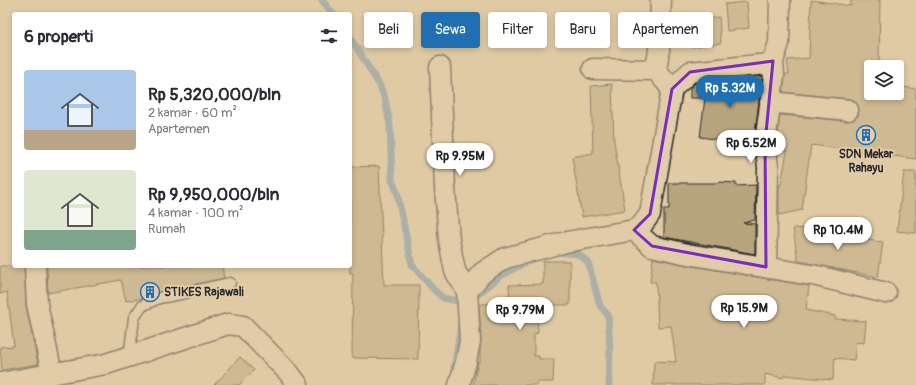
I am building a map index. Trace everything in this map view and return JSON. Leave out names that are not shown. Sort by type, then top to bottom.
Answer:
[{"type":"street","points":[[661,0],[659,50],[656,70],[672,89]]},
{"type":"street","points":[[766,267],[768,167],[765,143],[774,75],[773,61],[779,43],[780,0]]},
{"type":"street","points":[[467,291],[482,273],[505,258],[566,242],[634,230],[642,225],[650,214],[672,89],[690,72],[768,64],[773,61]]},
{"type":"street","points":[[440,67],[445,188],[450,240],[455,271],[467,291],[470,341],[466,362],[459,385]]},
{"type":"street","points":[[593,69],[656,70]]},
{"type":"street","points":[[770,102],[848,110]]},
{"type":"street","points":[[634,230],[652,246],[817,276],[886,293]]},
{"type":"street","points":[[34,268],[38,304],[52,374]]},
{"type":"street","points":[[0,384],[106,364],[129,358],[228,324],[244,326],[289,373],[298,385]]},
{"type":"lane","points":[[129,358],[134,318],[142,306],[159,298],[230,283]]},
{"type":"highlighted area","points":[[773,61],[765,143],[766,267],[652,246],[634,230],[650,214],[672,89],[690,72]]},
{"type":"building","points":[[811,0],[851,6],[851,0],[880,0],[879,60],[864,60],[864,100],[904,100],[904,87],[916,89],[916,159],[811,145],[802,210],[779,215],[779,185],[781,185],[787,151],[777,150],[780,115],[847,121],[853,120],[858,116],[859,112],[858,105],[854,100],[783,92],[785,74],[789,74],[787,60],[809,58]]},
{"type":"building","points":[[747,2],[749,28],[727,31],[725,4]]},
{"type":"building","points":[[719,17],[721,43],[713,44],[713,18]]},
{"type":"building","points":[[762,76],[754,147],[735,145],[736,142],[700,137],[705,98],[690,98],[690,88],[695,83]]},
{"type":"building","points":[[612,84],[614,141],[625,210],[582,217],[572,157],[593,153],[591,86]]},
{"type":"building","points":[[379,166],[384,285],[419,285],[418,359],[352,358],[353,273],[350,273],[350,268],[352,268],[352,167]]},
{"type":"building","points":[[904,172],[916,172],[916,233],[897,231]]},
{"type":"building","points":[[669,183],[736,183],[736,186],[756,185],[755,220],[743,223],[755,224],[755,254],[664,237],[664,209],[669,209]]},
{"type":"building","points":[[793,228],[851,233],[851,238],[883,242],[878,277],[798,261]]},
{"type":"building","points":[[653,258],[809,286],[806,310],[835,316],[835,319],[866,321],[864,343],[856,342],[854,360],[835,358],[833,380],[784,375],[783,378],[765,374],[765,385],[653,385],[654,361],[676,362],[671,326],[658,327],[656,282],[650,282]]},
{"type":"building","points":[[543,261],[570,261],[570,305],[541,305],[542,315],[537,315],[538,333],[534,334],[534,356],[539,356],[539,359],[554,359],[553,382],[537,382],[537,385],[473,385],[478,362],[480,362],[481,340],[479,304],[510,303],[509,285],[543,284]]},
{"type":"building","points":[[0,266],[24,268],[26,306],[38,364],[2,370],[0,347],[14,346],[7,292],[0,294]]},
{"type":"building","name":"STIKES Rajawali","points":[[47,268],[222,268],[224,278],[158,292],[144,298],[126,301],[121,280],[48,293]]},
{"type":"building","points":[[240,357],[254,370],[239,385],[214,385]]},
{"type":"waterway","points":[[322,0],[331,12]]},
{"type":"waterway","points":[[352,40],[380,86],[385,99],[390,125],[392,180],[397,192],[412,265],[443,298],[465,302],[477,295],[499,277],[532,259]]},
{"type":"waterway","points":[[557,252],[578,254],[588,262],[600,306],[608,315],[610,347],[609,385]]},
{"type":"waterway","points":[[459,375],[454,368],[461,325]]},
{"type":"place","name":"SDN Mekar Rahayu","points":[[866,135]]},
{"type":"place","name":"STIKES Rajawali","points":[[150,292]]}]
